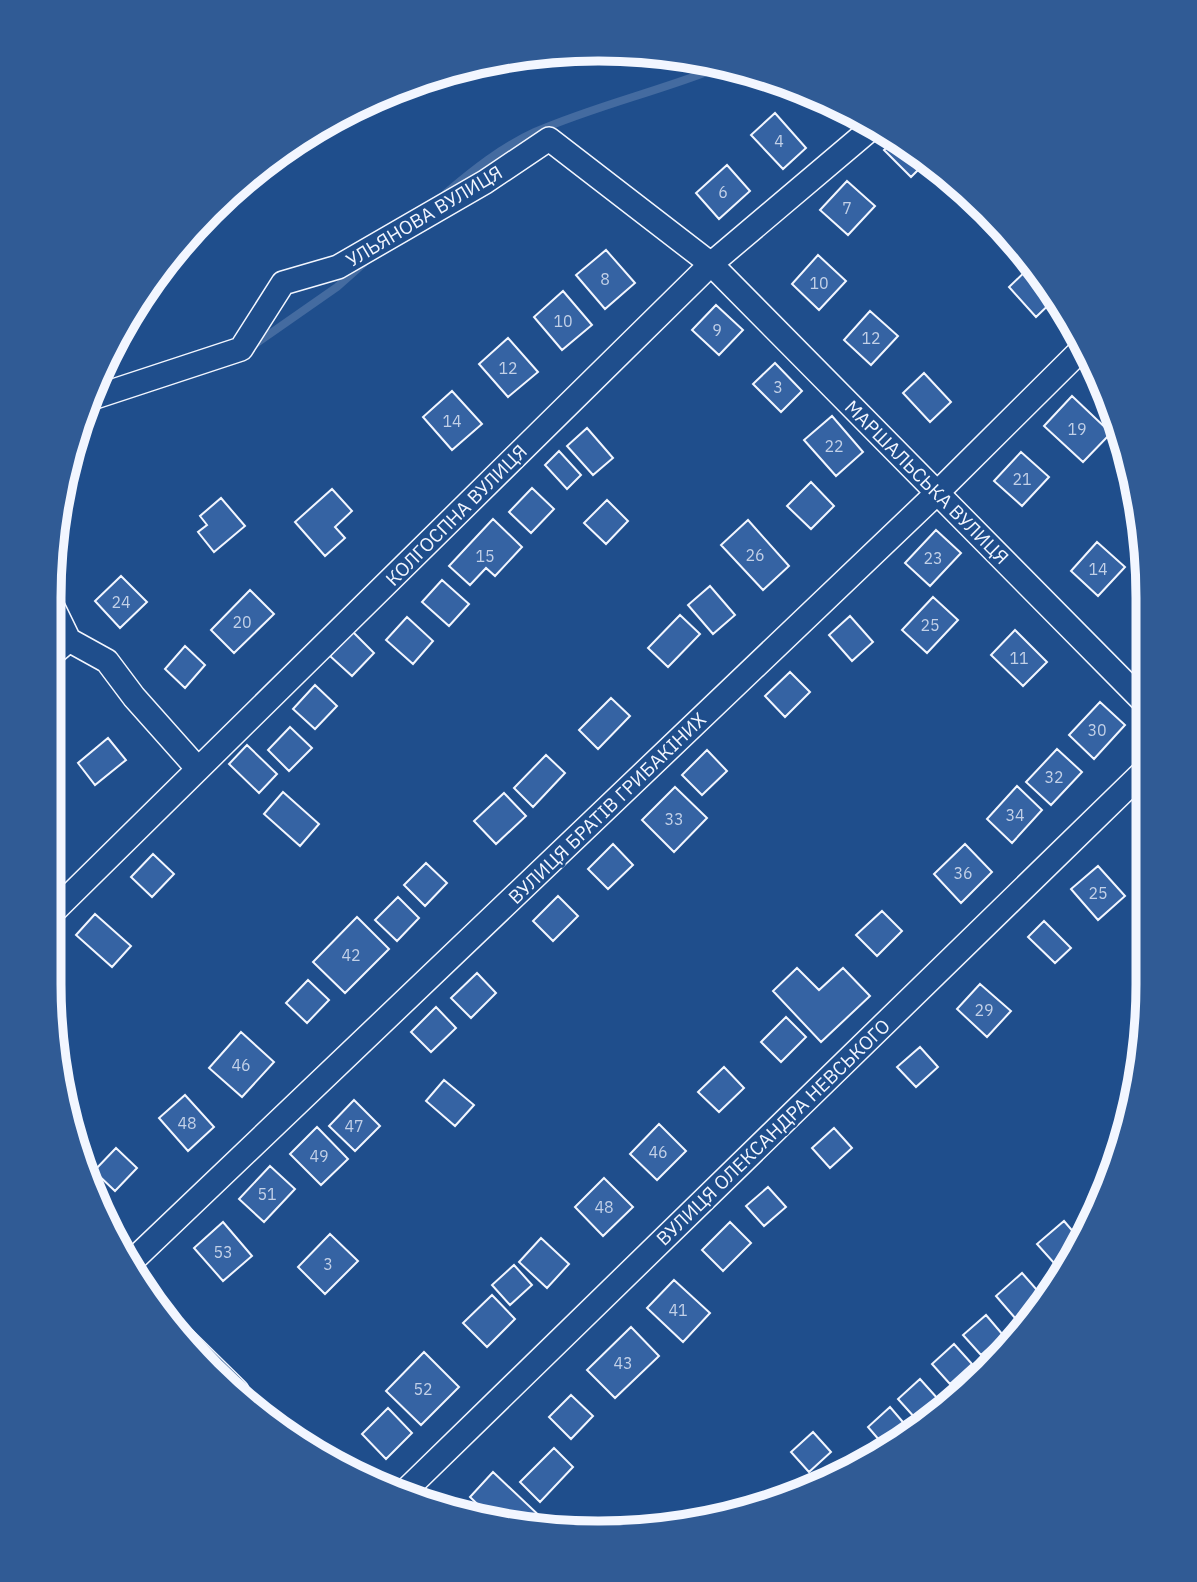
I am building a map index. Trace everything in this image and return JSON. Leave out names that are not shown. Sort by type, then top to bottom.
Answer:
[{"type":"street","name":"КОЛГОСПНА ВУЛИЦЯ","points":[[61,904],[712,264],[866,133]]},
{"type":"street","name":"УЛЬЯНОВА ВУЛИЦЯ","points":[[101,395],[242,349],[283,284],[338,267],[485,182],[549,139],[712,264]]},
{"type":"street","name":"МАРШАЛЬСЬКА ВУЛИЦЯ","points":[[712,264],[1136,694]]},
{"type":"street","name":"ВУЛИЦЯ БРАТІВ ГРИБАКІНИХ","points":[[136,1257],[937,493],[1077,354]]},
{"type":"street","points":[[61,624],[69,640],[107,661],[134,697],[198,769]]},
{"type":"street","points":[[61,647],[69,640]]},
{"type":"street","name":"ВУЛИЦЯ ОЛЕКСАНДРА НЕВСЬКОГО","points":[[410,1486],[1136,779]]},
{"type":"building","points":[[775,113],[806,148],[783,169],[751,135]]},
{"type":"building","points":[[888,146],[920,168],[911,177],[884,150]]},
{"type":"building","points":[[727,165],[750,191],[719,219],[696,193]]},
{"type":"building","points":[[847,181],[875,206],[848,235],[820,210]]},
{"type":"building","points":[[606,250],[635,283],[605,309],[576,275]]},
{"type":"building","points":[[818,255],[846,281],[819,310],[792,284]]},
{"type":"building","points":[[1025,271],[1048,305],[1036,317],[1009,287]]},
{"type":"building","points":[[563,291],[592,325],[562,350],[534,317]]},
{"type":"building","points":[[716,305],[743,330],[719,355],[692,330]]},
{"type":"building","points":[[870,311],[898,336],[871,365],[844,340]]},
{"type":"building","points":[[508,338],[538,372],[508,397],[479,364]]},
{"type":"building","points":[[775,363],[802,391],[781,412],[753,384]]},
{"type":"building","points":[[924,373],[951,402],[930,422],[903,393]]},
{"type":"building","points":[[452,391],[482,424],[452,450],[423,417]]},
{"type":"building","points":[[1072,396],[1110,434],[1083,462],[1044,426]]},
{"type":"building","points":[[832,416],[863,452],[836,476],[804,440]]},
{"type":"building","points":[[587,428],[613,458],[593,475],[567,446]]},
{"type":"building","points":[[559,451],[581,475],[567,489],[545,465]]},
{"type":"building","points":[[1021,452],[1049,477],[1022,506],[994,481]]},
{"type":"building","points":[[811,482],[834,506],[811,529],[787,506]]},
{"type":"building","points":[[532,488],[554,509],[531,533],[509,512]]},
{"type":"building","points":[[332,489],[352,511],[335,527],[345,538],[325,556],[295,522]]},
{"type":"building","points":[[221,498],[245,526],[214,552],[198,532],[207,525],[200,516]]},
{"type":"building","points":[[607,500],[628,521],[606,544],[584,523]]},
{"type":"building","points":[[493,519],[522,547],[495,576],[486,568],[470,585],[449,566]]},
{"type":"building","points":[[748,520],[789,566],[763,590],[721,545]]},
{"type":"building","points":[[936,530],[961,553],[930,586],[905,563]]},
{"type":"building","points":[[1097,542],[1125,567],[1098,596],[1071,571]]},
{"type":"building","points":[[121,576],[147,602],[120,628],[95,601]]},
{"type":"building","points":[[442,580],[469,604],[449,626],[422,602]]},
{"type":"building","points":[[710,586],[735,615],[713,634],[688,605]]},
{"type":"building","points":[[250,590],[274,614],[234,653],[211,630]]},
{"type":"building","points":[[933,597],[958,620],[927,653],[902,630]]},
{"type":"building","points":[[680,615],[700,634],[668,667],[648,648]]},
{"type":"building","points":[[850,616],[873,642],[852,661],[829,635]]},
{"type":"building","points":[[407,617],[433,641],[413,664],[386,640]]},
{"type":"building","points":[[1015,630],[1047,662],[1023,686],[991,655]]},
{"type":"building","points":[[353,632],[374,653],[352,676],[330,656]]},
{"type":"building","points":[[185,646],[205,665],[185,688],[165,669]]},
{"type":"building","points":[[790,672],[810,692],[785,717],[765,696]]},
{"type":"building","points":[[315,685],[337,706],[315,729],[293,709]]},
{"type":"building","points":[[611,698],[630,716],[598,749],[579,730]]},
{"type":"building","points":[[1100,702],[1125,725],[1094,759],[1069,735]]},
{"type":"building","points":[[290,727],[312,748],[289,771],[268,750]]},
{"type":"building","points":[[108,738],[126,760],[95,785],[78,763]]},
{"type":"building","points":[[247,745],[277,774],[259,793],[229,764]]},
{"type":"building","points":[[1057,749],[1082,772],[1051,805],[1026,782]]},
{"type":"building","points":[[707,750],[727,771],[702,795],[682,775]]},
{"type":"building","points":[[546,755],[565,773],[533,807],[514,788]]},
{"type":"building","points":[[1017,786],[1042,810],[1012,843],[987,819]]},
{"type":"building","points":[[675,787],[707,818],[674,852],[642,820]]},
{"type":"building","points":[[283,792],[319,824],[300,846],[264,814]]},
{"type":"building","points":[[504,793],[526,816],[496,844],[474,821]]},
{"type":"building","points":[[613,844],[633,865],[608,889],[588,869]]},
{"type":"building","points":[[965,844],[992,872],[961,903],[934,874]]},
{"type":"building","points":[[153,854],[174,874],[152,897],[131,877]]},
{"type":"building","points":[[426,863],[447,883],[425,906],[404,885]]},
{"type":"building","points":[[1098,866],[1125,896],[1098,920],[1071,889]]},
{"type":"building","points":[[558,896],[578,916],[553,941],[533,921]]},
{"type":"building","points":[[398,897],[419,918],[397,941],[375,920]]},
{"type":"building","points":[[882,911],[902,931],[877,956],[856,935]]},
{"type":"building","points":[[95,914],[131,946],[112,967],[76,935]]},
{"type":"building","points":[[357,917],[389,949],[345,993],[313,962]]},
{"type":"building","points":[[1044,921],[1071,948],[1055,963],[1028,937]]},
{"type":"building","points":[[797,968],[819,990],[843,968],[870,996],[821,1042],[773,991]]},
{"type":"building","points":[[477,973],[496,993],[471,1018],[451,998]]},
{"type":"building","points":[[308,980],[329,1000],[307,1023],[286,1003]]},
{"type":"building","points":[[980,984],[1011,1011],[987,1037],[957,1009]]},
{"type":"building","points":[[436,1007],[456,1028],[431,1052],[411,1032]]},
{"type":"building","points":[[786,1017],[806,1037],[781,1062],[761,1042]]},
{"type":"building","points":[[241,1032],[274,1062],[242,1097],[209,1068]]},
{"type":"building","points":[[920,1047],[938,1067],[916,1087],[897,1067]]},
{"type":"building","points":[[724,1067],[744,1088],[719,1112],[698,1092]]},
{"type":"building","points":[[444,1080],[474,1105],[455,1126],[426,1101]]},
{"type":"building","points":[[185,1095],[214,1127],[188,1151],[159,1118]]},
{"type":"building","points":[[354,1100],[380,1126],[355,1151],[329,1126]]},
{"type":"building","points":[[659,1124],[686,1151],[657,1180],[630,1154]]},
{"type":"building","points":[[317,1127],[348,1159],[321,1185],[290,1154]]},
{"type":"building","points":[[834,1128],[852,1148],[830,1168],[812,1148]]},
{"type":"building","points":[[116,1148],[137,1168],[115,1191],[95,1170]]},
{"type":"building","points":[[270,1166],[295,1189],[264,1222],[239,1199]]},
{"type":"building","points":[[604,1178],[633,1207],[603,1236],[575,1207]]},
{"type":"building","points":[[768,1187],[786,1207],[764,1226],[746,1206]]},
{"type":"building","points":[[1064,1221],[1074,1233],[1056,1265],[1037,1244]]},
{"type":"building","points":[[223,1222],[252,1256],[223,1281],[194,1248]]},
{"type":"building","points":[[730,1222],[751,1243],[723,1271],[702,1250]]},
{"type":"building","points":[[330,1234],[358,1261],[325,1294],[298,1267]]},
{"type":"building","points":[[541,1238],[569,1264],[547,1288],[519,1262]]},
{"type":"building","points":[[514,1265],[532,1285],[510,1305],[492,1285]]},
{"type":"building","points":[[1022,1273],[1038,1292],[1017,1320],[996,1296]]},
{"type":"building","points":[[674,1280],[710,1313],[683,1342],[647,1308]]},
{"type":"building","points":[[492,1295],[515,1319],[487,1347],[463,1323]]},
{"type":"building","points":[[986,1315],[1003,1335],[981,1355],[963,1335]]},
{"type":"building","points":[[631,1327],[659,1356],[615,1398],[587,1370]]},
{"type":"building","points":[[954,1344],[972,1364],[950,1384],[932,1364]]},
{"type":"building","points":[[424,1352],[459,1387],[421,1425],[386,1391]]},
{"type":"building","points":[[920,1379],[938,1399],[915,1418],[898,1399]]},
{"type":"building","points":[[571,1395],[593,1416],[571,1439],[549,1417]]},
{"type":"building","points":[[890,1407],[905,1424],[880,1441],[868,1427]]},
{"type":"building","points":[[388,1408],[412,1433],[386,1459],[362,1434]]},
{"type":"building","points":[[813,1432],[831,1452],[809,1472],[791,1452]]},
{"type":"building","points":[[554,1448],[573,1467],[540,1502],[520,1482]]},
{"type":"building","points":[[493,1472],[541,1518],[480,1507],[470,1497]]},
{"type":"waterway","points":[[446,193],[488,160],[535,132],[705,72]]},
{"type":"waterway","points":[[251,347],[337,287],[364,263]]}]
